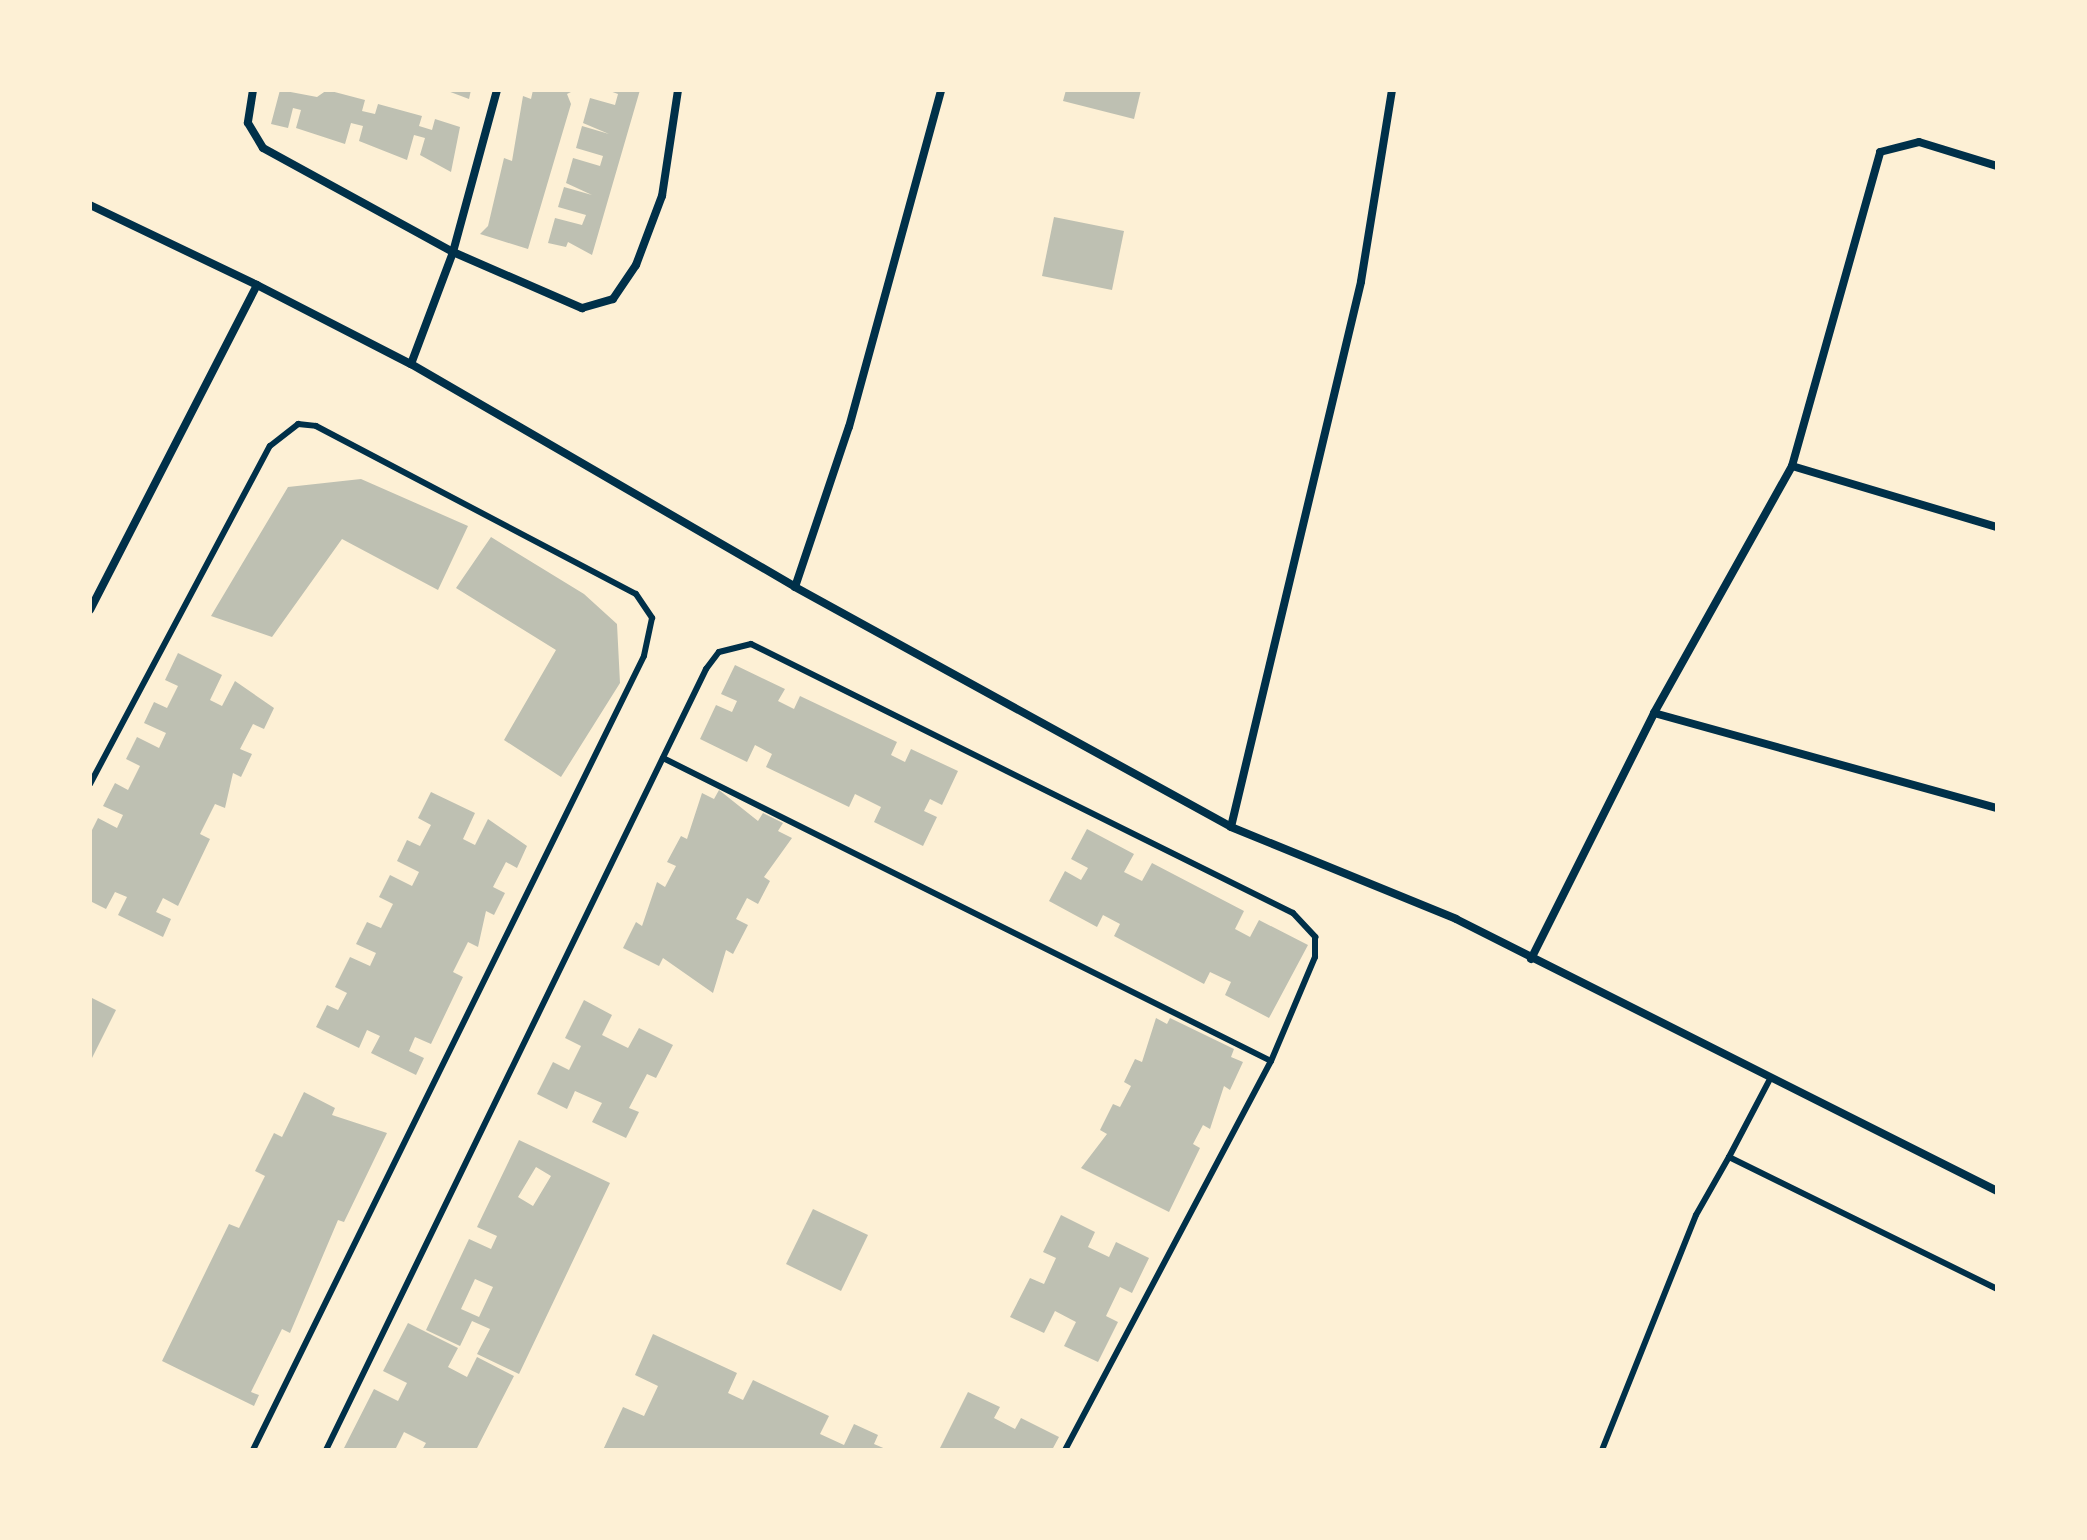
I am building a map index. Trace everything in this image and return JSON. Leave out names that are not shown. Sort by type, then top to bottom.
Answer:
[{"type":"street","points":[[253,90],[248,123],[263,148],[453,252],[582,308],[613,299],[636,265],[662,196],[678,90]]},
{"type":"street","points":[[411,364],[453,252],[497,90]]},
{"type":"street","points":[[795,587],[849,427],[941,90]]},
{"type":"street","points":[[1231,827],[1361,282],[1392,90]]},
{"type":"street","points":[[1531,959],[1654,713],[1792,466],[1880,152],[1919,142],[1997,166]]},
{"type":"street","points":[[90,205],[257,285],[411,364],[795,587],[1231,827],[1456,919],[1997,1191]]},
{"type":"street","points":[[90,610],[257,285]]},
{"type":"street","points":[[1792,466],[1997,527]]},
{"type":"street","points":[[1654,713],[1997,808]]},
{"type":"lane","points":[[90,784],[270,446],[298,424],[316,426],[636,594],[652,618],[644,656],[253,1450]]},
{"type":"lane","points":[[326,1450],[663,758],[719,652],[751,644],[1293,913],[1315,937],[1315,957],[1271,1061],[1065,1450]]},
{"type":"lane","points":[[663,758],[1271,1061]]},
{"type":"lane","points":[[1602,1450],[1696,1215],[1771,1077]]},
{"type":"lane","points":[[1729,1157],[1997,1289]]},
{"type":"building","points":[[280,90],[317,97],[327,90],[365,100],[362,111],[375,114],[378,104],[422,116],[419,126],[432,130],[435,119],[460,127],[451,172],[420,155],[425,138],[414,135],[407,160],[359,141],[363,126],[351,123],[345,144],[296,128],[301,110],[293,108],[288,128],[271,124]]},
{"type":"building","points":[[445,90],[471,90],[469,99]]},
{"type":"building","points":[[533,90],[575,90],[567,94],[571,104],[528,249],[480,234],[488,226],[504,158],[512,161],[523,96],[531,99]]},
{"type":"building","points":[[607,90],[640,90],[592,255],[568,242],[566,247],[548,243],[555,218],[582,225],[586,215],[558,207],[564,187],[592,195],[566,183],[573,158],[600,166],[603,156],[576,148],[582,126],[609,134],[583,123],[590,98],[615,105],[618,94]]},
{"type":"building","points":[[1066,90],[1141,90],[1134,119],[1063,101]]},
{"type":"building","points":[[1054,217],[1124,231],[1112,290],[1042,276]]},
{"type":"building","points":[[361,479],[468,526],[438,590],[342,539],[272,637],[211,616],[288,487]]},
{"type":"building","points":[[491,537],[584,594],[617,624],[620,683],[561,777],[504,740],[556,650],[456,588]]},
{"type":"building","points":[[178,653],[222,675],[210,700],[222,706],[235,681],[274,708],[264,729],[253,724],[240,749],[252,754],[241,777],[233,773],[225,808],[215,804],[200,834],[210,839],[178,906],[163,898],[156,912],[171,919],[163,937],[118,915],[127,897],[115,892],[106,909],[90,901],[90,834],[98,818],[117,828],[123,815],[103,806],[115,783],[128,790],[140,766],[126,759],[137,737],[159,748],[166,733],[144,723],[154,702],[167,708],[178,686],[165,680]]},
{"type":"building","points":[[735,665],[785,689],[778,701],[794,709],[800,696],[897,742],[891,755],[905,762],[911,749],[958,771],[942,805],[930,799],[924,811],[937,817],[923,846],[874,822],[881,807],[855,794],[849,807],[766,767],[772,754],[755,745],[747,762],[700,739],[716,705],[732,712],[737,701],[721,694]]},
{"type":"building","points":[[719,790],[758,821],[763,813],[783,823],[778,831],[792,838],[764,877],[770,881],[758,904],[747,898],[736,919],[748,925],[733,954],[726,950],[713,993],[663,958],[659,966],[623,948],[636,922],[642,926],[657,882],[665,887],[676,866],[667,862],[681,836],[687,839],[702,793],[714,799]]},
{"type":"building","points":[[431,792],[475,813],[463,839],[475,845],[488,819],[527,846],[517,868],[506,862],[493,887],[505,893],[494,915],[486,911],[478,947],[468,942],[453,972],[463,977],[431,1044],[415,1037],[409,1051],[424,1058],[416,1075],[371,1053],[380,1036],[367,1030],[359,1048],[316,1027],[327,1005],[338,1010],[347,993],[335,987],[350,957],[370,966],[376,953],[356,944],[367,922],[381,928],[393,904],[379,897],[390,875],[412,886],[419,872],[397,861],[407,840],[420,846],[431,825],[418,818]]},
{"type":"building","points":[[1087,829],[1134,854],[1124,872],[1142,881],[1152,863],[1244,911],[1235,929],[1250,937],[1259,920],[1308,945],[1269,1018],[1225,995],[1231,982],[1210,972],[1204,984],[1114,936],[1120,924],[1103,915],[1097,927],[1049,901],[1065,871],[1081,880],[1088,868],[1071,859]]},
{"type":"building","points":[[90,997],[116,1010],[90,1062]]},
{"type":"building","points":[[584,1000],[612,1015],[602,1035],[628,1048],[639,1028],[673,1045],[656,1078],[647,1074],[629,1108],[639,1112],[626,1138],[592,1122],[602,1103],[575,1091],[567,1109],[537,1094],[553,1062],[569,1070],[581,1046],[565,1038]]},
{"type":"building","points":[[1156,1018],[1167,1024],[1170,1018],[1234,1049],[1231,1057],[1243,1062],[1230,1090],[1224,1086],[1210,1129],[1203,1125],[1193,1144],[1200,1148],[1169,1212],[1081,1168],[1107,1134],[1100,1130],[1113,1104],[1120,1107],[1131,1086],[1124,1082],[1135,1059],[1142,1062]]},
{"type":"building","points":[[304,1092],[335,1108],[332,1115],[387,1133],[344,1222],[338,1220],[290,1333],[282,1329],[251,1392],[259,1395],[254,1406],[162,1361],[229,1224],[239,1228],[265,1176],[255,1171],[274,1133],[282,1137]]},
{"type":"building","points":[[519,1140],[610,1183],[519,1374],[477,1354],[490,1329],[472,1321],[460,1346],[426,1330],[469,1239],[491,1249],[497,1236],[477,1227]],"holes":[[[536,1167],[551,1176],[533,1206],[518,1197]],[[475,1279],[493,1287],[479,1317],[461,1309]]]},
{"type":"building","points":[[813,1209],[868,1235],[841,1291],[786,1264]]},
{"type":"building","points":[[1061,1215],[1095,1232],[1088,1247],[1109,1257],[1116,1242],[1149,1258],[1132,1293],[1120,1287],[1106,1316],[1118,1322],[1098,1362],[1064,1346],[1076,1322],[1055,1311],[1044,1333],[1010,1317],[1030,1278],[1044,1284],[1056,1258],[1043,1252]]},
{"type":"building","points":[[408,1323],[458,1348],[448,1367],[467,1377],[477,1357],[514,1376],[476,1450],[422,1450],[426,1443],[404,1432],[395,1450],[343,1450],[374,1389],[398,1401],[407,1383],[383,1371]]},
{"type":"building","points":[[653,1334],[737,1373],[728,1393],[743,1400],[753,1380],[829,1416],[820,1434],[844,1445],[854,1424],[878,1435],[874,1444],[888,1450],[603,1450],[623,1407],[644,1416],[658,1386],[635,1375]]},
{"type":"building","points":[[968,1392],[1000,1407],[994,1418],[1015,1429],[1021,1418],[1059,1437],[1052,1450],[939,1450]]}]
